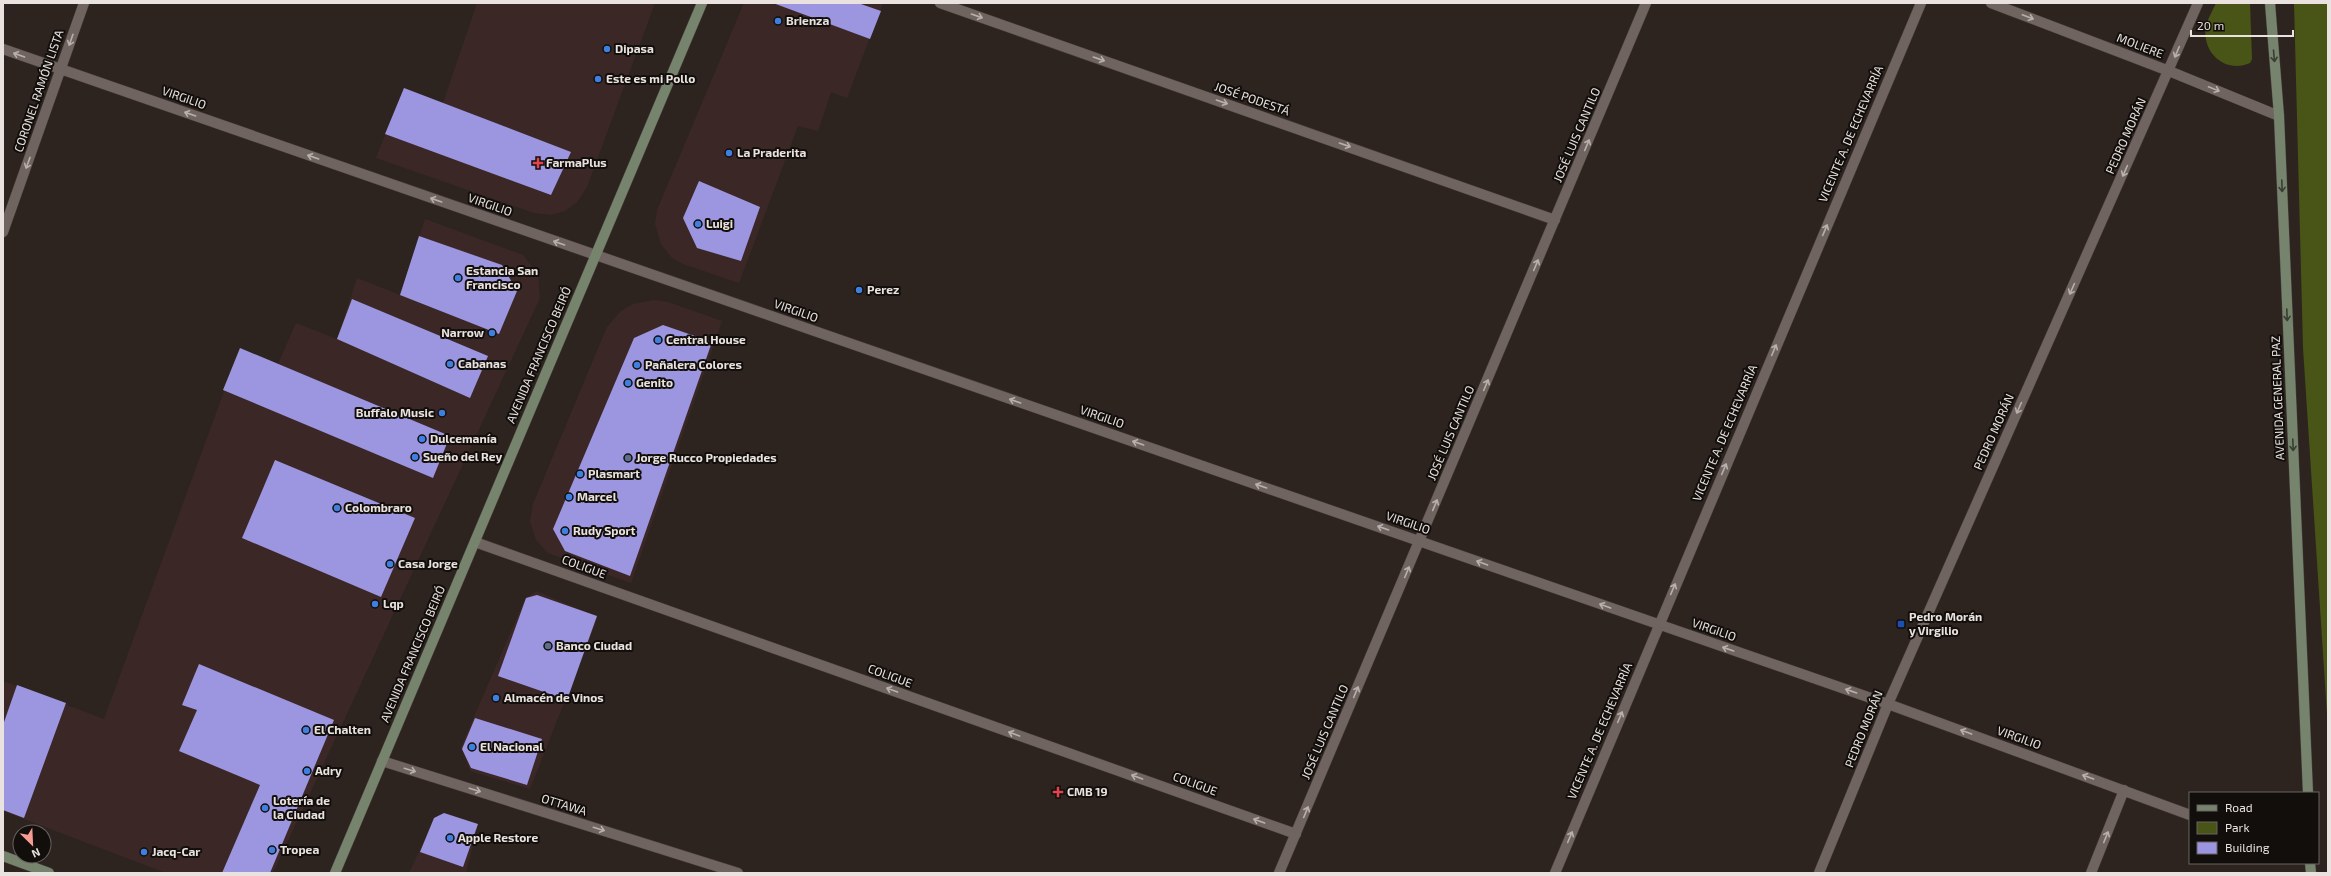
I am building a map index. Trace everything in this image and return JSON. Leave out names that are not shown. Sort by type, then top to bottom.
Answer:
[{"type":"main road","name":"AVENIDA FRANCISCO BEIRÓ","points":[[335,873],[702,3]]},
{"type":"main road","name":"AVENIDA GENERAL PAZ","points":[[2270,3],[2279,116],[2308,792]]},
{"type":"main road","points":[[3,856],[49,873]]},
{"type":"street","name":"CORONEL RAMÓN LISTA","points":[[3,232],[84,3]]},
{"type":"street","name":"JOSÉ PODESTÁ","points":[[940,3],[1555,220]]},
{"type":"street","name":"JOSÉ LUIS CANTILO","points":[[1279,873],[1646,3]]},
{"type":"street","name":"VICENTE A. DE ECHEVARRÍA","points":[[1555,873],[1920,3]]},
{"type":"street","name":"MOLIERE","points":[[1991,3],[2169,71],[2279,116]]},
{"type":"street","name":"PEDRO MORÁN","points":[[1819,873],[1888,704],[2198,3]]},
{"type":"street","name":"VIRGILIO","points":[[3,49],[1888,704],[2189,815]]},
{"type":"street","name":"COLIGUE","points":[[475,542],[1296,834]]},
{"type":"street","name":"OTTAWA","points":[[382,761],[738,873]]},
{"type":"street","points":[[2091,873],[2124,790]]},
{"type":"shaded area","points":[[477,3],[655,3],[587,187],[577,202],[565,211],[551,215],[534,213],[376,158],[404,88],[443,103]]},
{"type":"shaded area","points":[[744,3],[883,3],[847,98],[831,92],[818,131],[798,126],[739,283],[683,264],[671,257],[661,244],[655,224],[657,210]]},
{"type":"shaded area","points":[[425,219],[523,255],[538,275],[540,298],[273,873],[166,873],[52,830],[52,824],[37,824],[3,811],[3,681],[104,719],[240,348],[278,364],[296,323],[337,339],[357,278],[400,295]]},
{"type":"shaded area","points":[[654,300],[668,302],[722,321],[631,583],[548,553],[536,540],[530,521],[533,504],[607,327],[621,311],[633,304]]},
{"type":"shaded area","points":[[536,591],[598,617],[530,789],[470,771],[461,747],[525,599]]},
{"type":"shaded area","name":"Apple Restore","points":[[441,814],[478,824],[466,873],[409,873],[435,817]]},
{"type":"green space","points":[[2216,3],[2250,3],[2252,59],[2250,63],[2241,66],[2232,66],[2224,63],[2211,52],[2205,36],[2206,26]]},
{"type":"green space","points":[[2294,3],[2328,3],[2328,730],[2303,348]]},
{"type":"building","points":[[773,3],[858,3],[881,11],[870,39]]},
{"type":"building","points":[[404,88],[571,152],[551,195],[385,134]]},
{"type":"building","points":[[699,181],[760,207],[741,261],[697,248],[683,218]]},
{"type":"building","name":"Estancia San Francisco","points":[[419,236],[502,265],[517,291],[499,334],[400,295]]},
{"type":"building","points":[[352,299],[488,356],[470,398],[337,339]]},
{"type":"building","points":[[663,325],[712,342],[630,576],[565,551],[553,529],[634,338]]},
{"type":"building","points":[[240,348],[450,436],[433,478],[223,390]]},
{"type":"building","points":[[275,460],[415,518],[381,597],[242,538]]},
{"type":"building","name":"Banco Ciudad","points":[[537,595],[597,616],[567,700],[498,676],[526,598]]},
{"type":"building","points":[[199,664],[334,720],[270,873],[222,873],[260,785],[179,751],[197,710],[182,705]]},
{"type":"building","points":[[17,685],[66,703],[24,818],[3,810],[3,725]]},
{"type":"building","points":[[475,718],[542,739],[527,785],[471,768],[462,749]]},
{"type":"building","name":"Apple Restore","points":[[444,813],[478,824],[463,867],[420,852],[434,818]]},
{"type":"place","name":"Brienza","points":[[778,21]]},
{"type":"place","name":"Dipasa","points":[[607,49]]},
{"type":"place","name":"Este es mi Pollo","points":[[598,79]]},
{"type":"place","name":"La Praderita","points":[[729,153]]},
{"type":"place","name":"FarmaPlus","points":[[538,163]]},
{"type":"place","name":"Luigi","points":[[698,224]]},
{"type":"place","name":"Estancia San Francisco","points":[[458,278]]},
{"type":"place","name":"Perez","points":[[859,290]]},
{"type":"place","name":"Narrow","points":[[492,333]]},
{"type":"place","name":"Central House","points":[[658,340]]},
{"type":"place","name":"Cabanas","points":[[450,364]]},
{"type":"place","name":"Pañalera Colores","points":[[637,365]]},
{"type":"place","name":"Genito","points":[[628,383]]},
{"type":"place","name":"Buffalo Music","points":[[442,413]]},
{"type":"place","name":"Dulcemanía","points":[[422,439]]},
{"type":"place","name":"Sueño del Rey","points":[[415,457]]},
{"type":"place","name":"Jorge Rucco Propiedades","points":[[628,458]]},
{"type":"place","name":"Plasmart","points":[[580,474]]},
{"type":"place","name":"Marcel","points":[[569,497]]},
{"type":"place","name":"Colombraro","points":[[337,508]]},
{"type":"place","name":"Rudy Sport","points":[[565,531]]},
{"type":"place","name":"Casa Jorge","points":[[390,564]]},
{"type":"place","name":"Lqp","points":[[375,604]]},
{"type":"place","name":"Pedro Morán y Virgilio","points":[[1901,624]]},
{"type":"place","name":"Banco Ciudad","points":[[548,646]]},
{"type":"place","name":"Almacén de Vinos","points":[[496,698]]},
{"type":"place","name":"El Chalten","points":[[306,730]]},
{"type":"place","name":"El Nacional","points":[[472,747]]},
{"type":"place","name":"Adry","points":[[307,771]]},
{"type":"place","name":"CMB 19","points":[[1058,792]]},
{"type":"place","name":"Lotería de la Ciudad","points":[[265,808]]},
{"type":"place","name":"Apple Restore","points":[[450,838]]},
{"type":"place","name":"Tropea","points":[[272,850]]},
{"type":"place","name":"Jacq-Car","points":[[144,852]]}]
